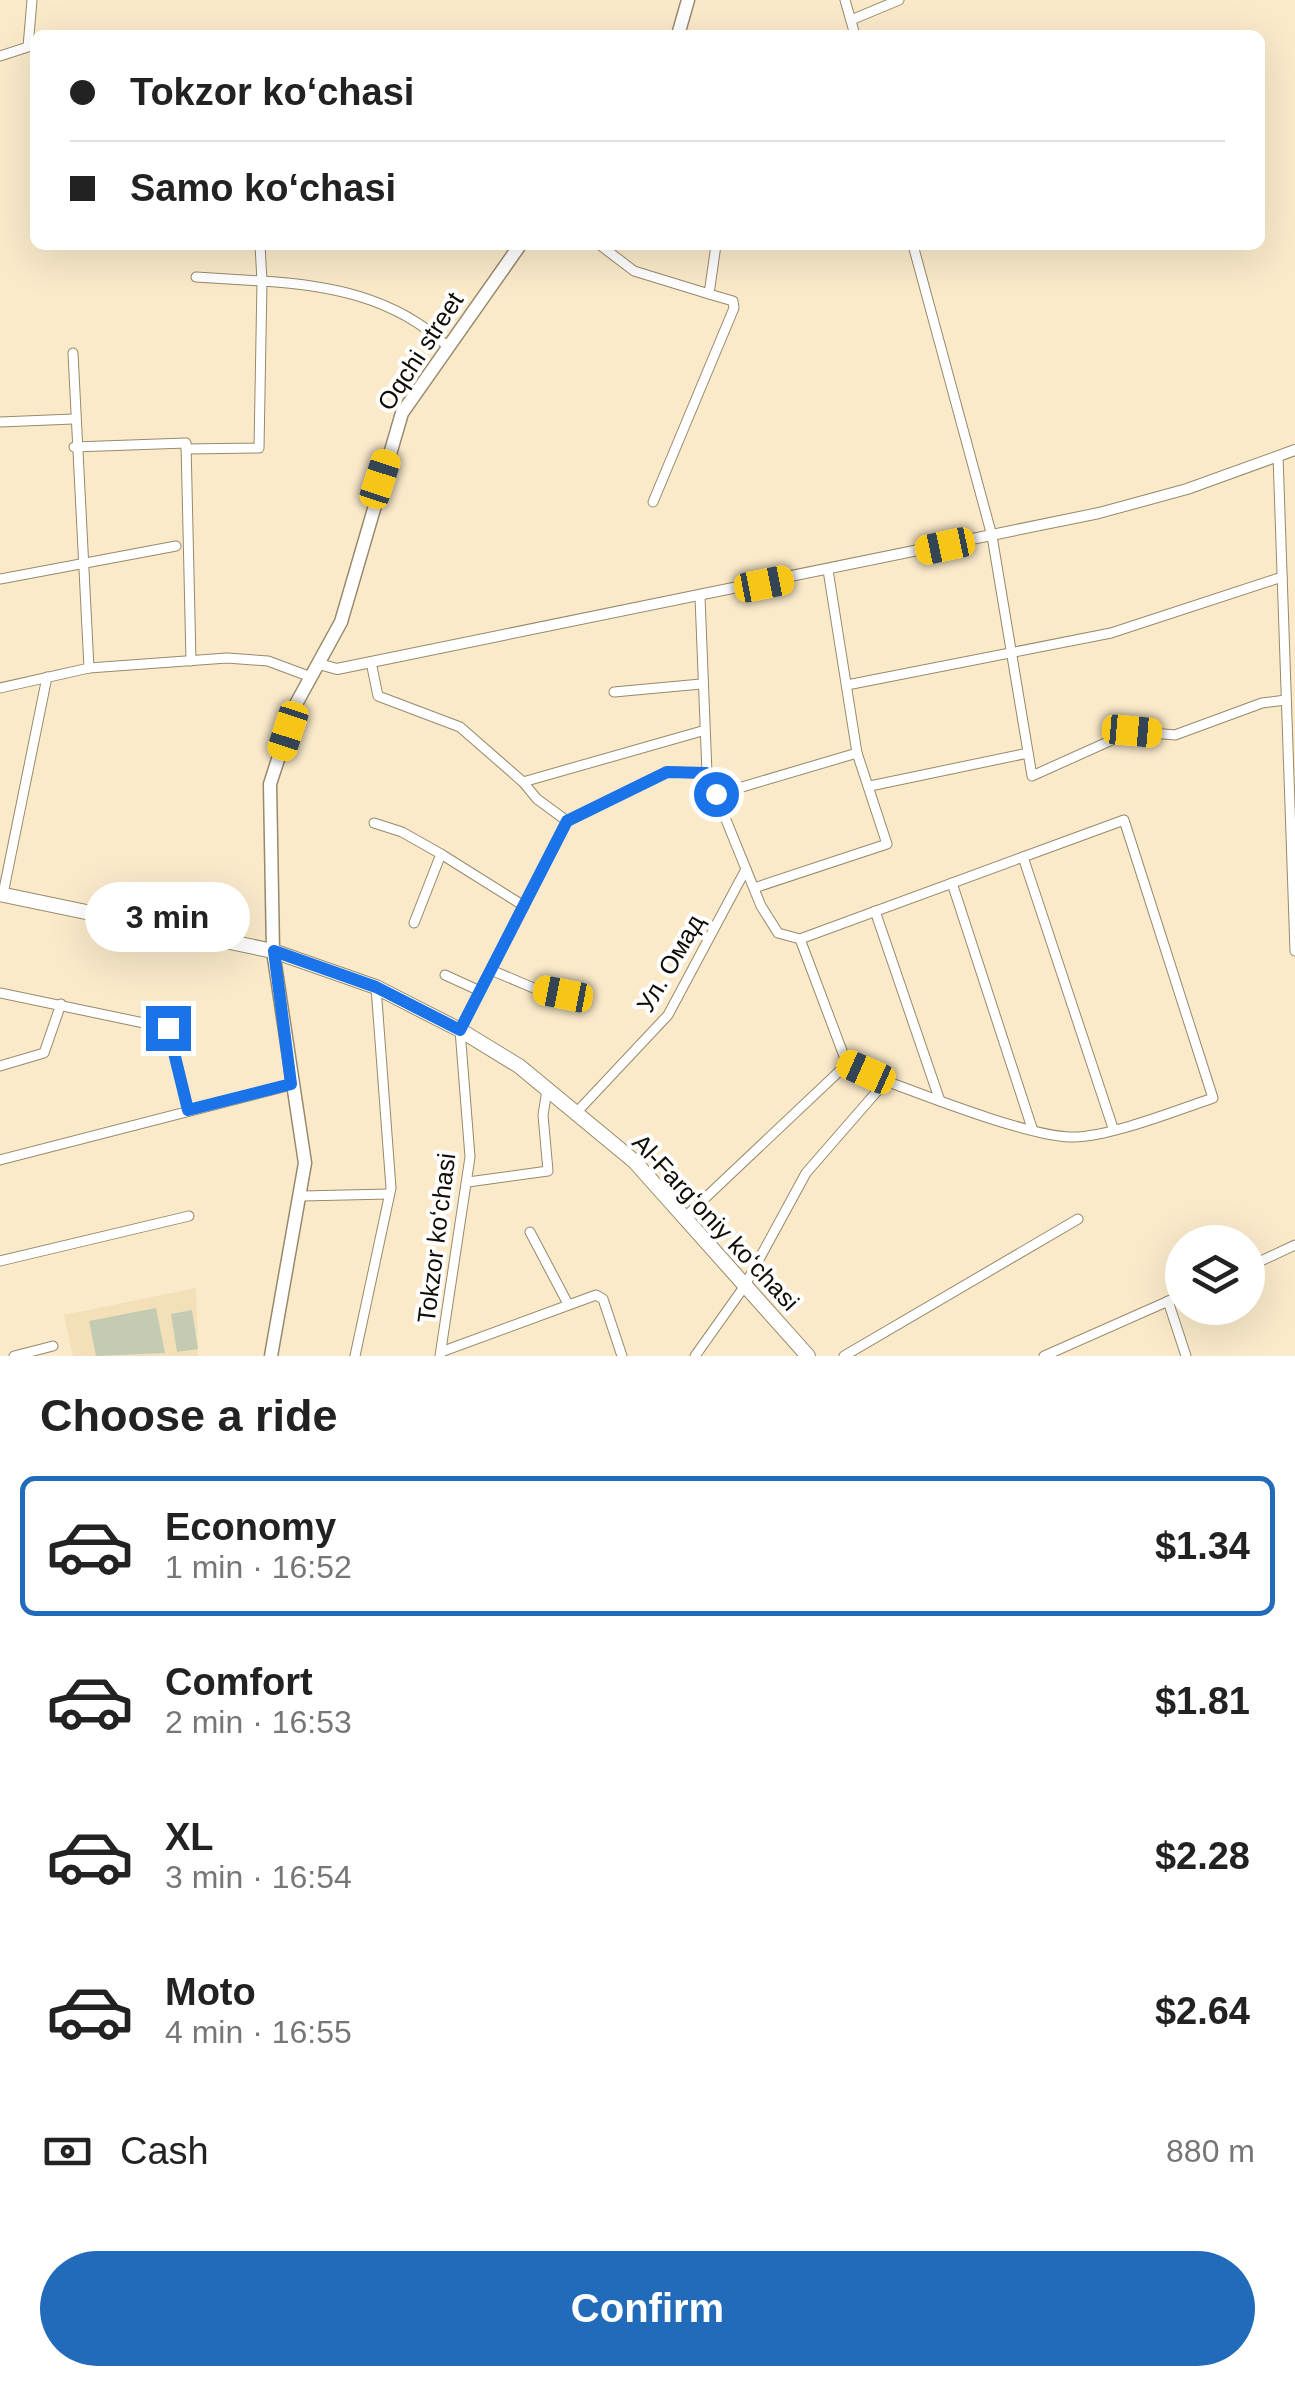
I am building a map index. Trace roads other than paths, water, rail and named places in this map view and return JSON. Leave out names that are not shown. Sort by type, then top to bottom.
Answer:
[{"type":"main road","points":[[679,30],[688,0]]},
{"type":"main road","name":"Oqchi street","points":[[271,1356],[302,1196],[304,1139],[291,1084],[274,951],[270,784],[296,704],[340,622],[402,413],[446,345],[516,250]]},
{"type":"main road","name":"Al-Fargʻoniy koʻchasi","points":[[1,894],[274,951],[376,987],[460,1030],[548,1090],[634,1161],[808,1356]]},
{"type":"street","points":[[0,56],[28,47],[32,0]]},
{"type":"street","points":[[845,0],[854,30]]},
{"type":"street","points":[[851,20],[899,0]]},
{"type":"street","points":[[186,449],[259,448],[260,250]]},
{"type":"street","points":[[607,250],[634,271],[733,302],[734,308],[653,502]]},
{"type":"street","points":[[709,294],[715,250]]},
{"type":"street","points":[[914,250],[992,536],[1032,776],[1132,731],[1175,735],[1262,703],[1286,700]]},
{"type":"street","points":[[196,277],[347,290],[406,317],[446,345]]},
{"type":"street","points":[[72,354],[72,418],[89,668]]},
{"type":"street","points":[[0,422],[72,418]]},
{"type":"street","points":[[74,447],[186,443],[191,661]]},
{"type":"street","points":[[319,664],[336,669],[992,536],[1170,494],[1295,450]]},
{"type":"street","points":[[1278,456],[1295,951]]},
{"type":"street","points":[[1281,537],[1295,537]]},
{"type":"street","points":[[0,578],[176,546]]},
{"type":"street","points":[[754,888],[888,844],[857,753],[828,570]]},
{"type":"street","points":[[847,686],[1111,633],[1282,576]]},
{"type":"street","points":[[700,597],[706,773],[754,888],[778,933],[800,939],[1124,820],[1214,1098],[1072,1137],[940,1101],[886,1081],[847,1064],[800,939]]},
{"type":"street","points":[[0,688],[89,668],[191,661],[268,661],[311,678]]},
{"type":"street","points":[[371,662],[378,696],[460,727],[567,821]]},
{"type":"street","points":[[1,894],[48,678]]},
{"type":"street","points":[[614,692],[701,684]]},
{"type":"street","points":[[523,782],[702,731]]},
{"type":"street","points":[[716,794],[857,753]]},
{"type":"street","points":[[870,786],[1028,753]]},
{"type":"street","points":[[460,1030],[567,821],[667,772],[706,773]]},
{"type":"street","points":[[374,824],[402,832],[524,906]]},
{"type":"street","points":[[414,922],[441,854]]},
{"type":"street","points":[[1023,857],[1112,1128]]},
{"type":"street","name":"Ул. Омад","points":[[576,1113],[668,1015],[746,868]]},
{"type":"street","points":[[952,883],[1032,1128]]},
{"type":"street","points":[[875,911],[940,1101]]},
{"type":"street","points":[[491,970],[536,989],[574,996],[583,991]]},
{"type":"street","points":[[445,975],[480,991]]},
{"type":"street","points":[[355,1356],[389,1194],[376,987]]},
{"type":"street","points":[[0,993],[168,1028],[188,1110]]},
{"type":"street","points":[[0,1066],[44,1053],[61,1004]]},
{"type":"street","name":"Tokzor koʻchasi","points":[[441,1354],[468,1182],[460,1030]]},
{"type":"street","points":[[684,1218],[847,1064]]},
{"type":"street","points":[[694,1356],[744,1287],[806,1173],[886,1081]]},
{"type":"street","points":[[0,1160],[291,1084]]},
{"type":"street","points":[[468,1182],[548,1172],[543,1115],[548,1090]]},
{"type":"street","points":[[302,1196],[389,1194]]},
{"type":"street","points":[[0,1261],[189,1216]]},
{"type":"street","points":[[844,1356],[1078,1219]]},
{"type":"street","points":[[530,1232],[568,1304]]},
{"type":"street","points":[[1265,1260],[1295,1245]]},
{"type":"street","points":[[441,1354],[596,1296],[602,1299],[622,1356]]},
{"type":"street","points":[[1044,1356],[1165,1302]]},
{"type":"street","points":[[1176,1325],[1186,1356]]},
{"type":"street","points":[[14,1356],[53,1346]]}]
